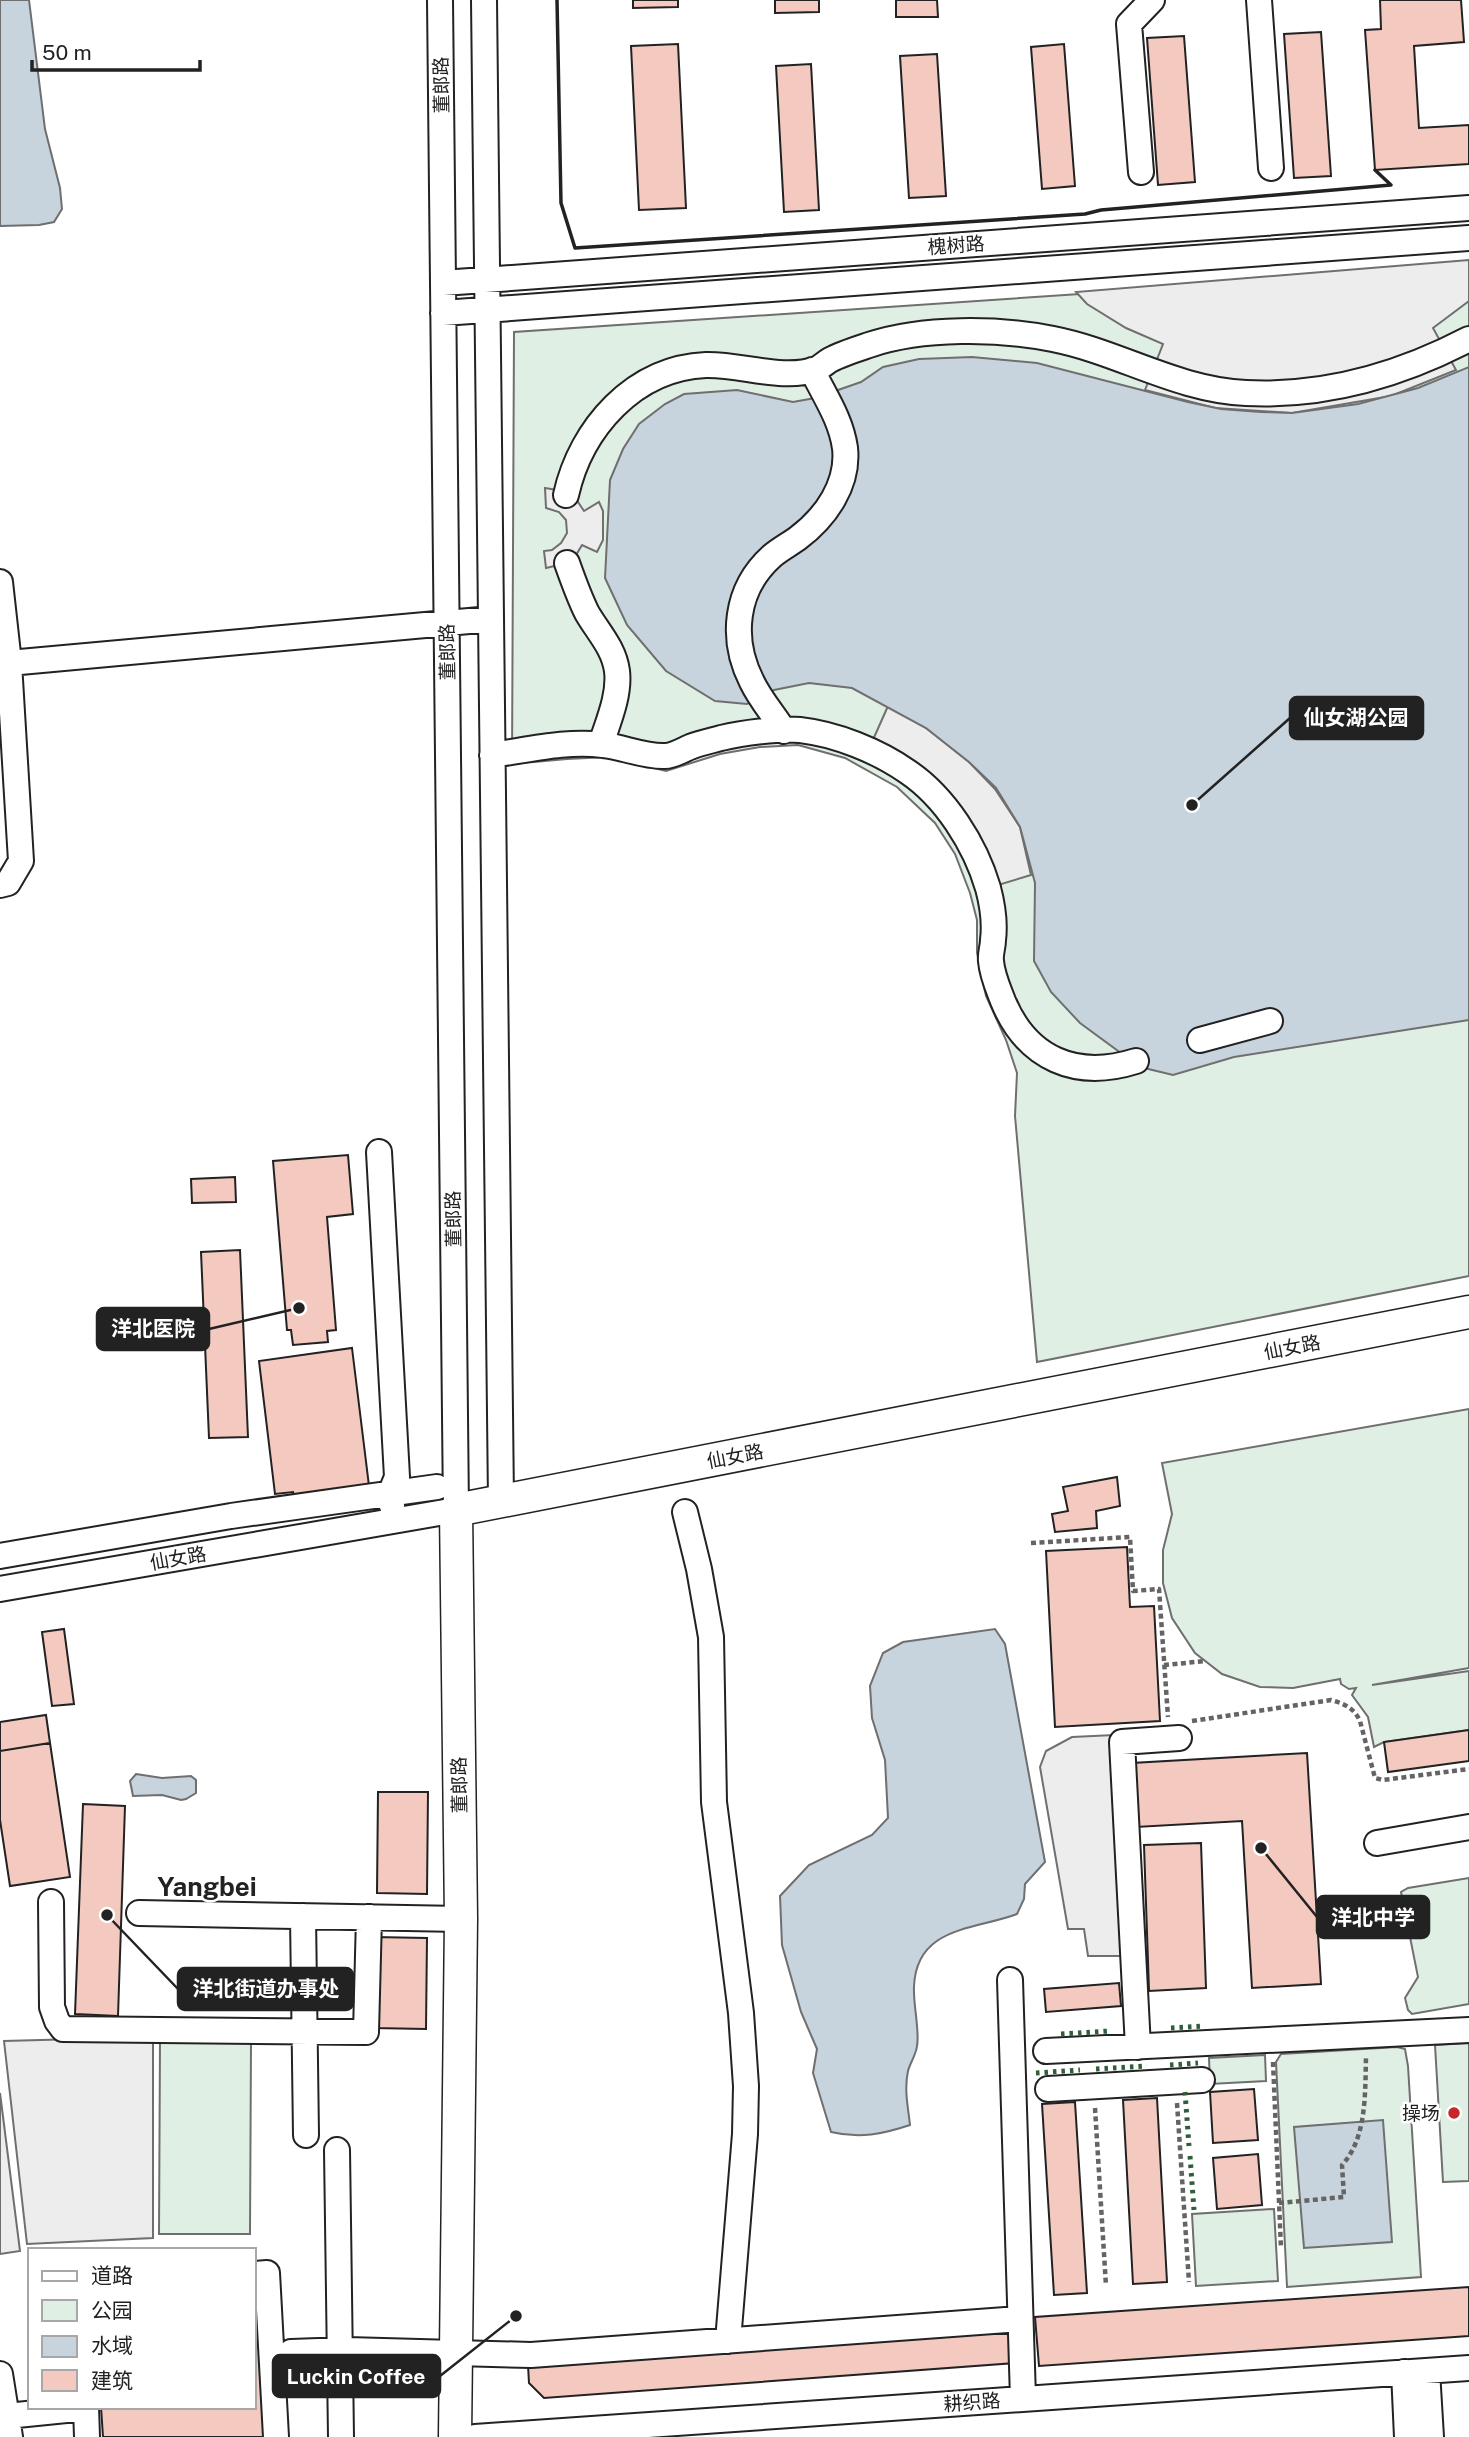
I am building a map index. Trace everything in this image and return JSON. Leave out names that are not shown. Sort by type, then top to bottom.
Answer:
[{"type":"main road","name":"仙女路","points":[[447,1498],[501,1502],[1469,1312]]},
{"type":"main road","name":"董郎路","points":[[447,1498],[461,1919],[455,2437]]},
{"type":"street","name":"董郎路","points":[[440,0],[447,624],[447,1498]]},
{"type":"street","points":[[484,0],[501,1502]]},
{"type":"street","points":[[1141,172],[1129,24],[1152,0]]},
{"type":"street","points":[[1259,0],[1271,168]]},
{"type":"street","name":"槐树路","points":[[443,283],[1469,208]]},
{"type":"street","name":"槐树路","points":[[443,313],[1469,238]]},
{"type":"street","points":[[785,731],[752,684],[744,664],[738,624],[741,604],[748,586],[760,568],[774,554],[818,522],[829,508],[838,489],[844,469],[845,449],[839,422],[817,379],[818,369],[832,359],[872,344],[914,336],[953,332],[1001,332],[1054,339],[1192,386],[1249,394],[1334,388],[1373,379],[1412,366],[1469,339]]},
{"type":"street","points":[[566,495],[579,455],[597,426],[617,402],[641,383],[673,371],[705,365],[746,367],[817,379]]},
{"type":"street","points":[[568,563],[588,614],[615,659],[618,673],[613,705],[601,744]]},
{"type":"street","points":[[0,582],[9,663],[21,861],[8,883],[0,886]]},
{"type":"street","points":[[9,663],[491,619]]},
{"type":"street","points":[[492,755],[563,745],[601,744],[667,757],[691,746],[723,738],[798,730],[831,737],[868,751],[907,771],[934,794],[966,837],[988,888],[992,906],[992,968],[1012,1022],[1029,1043],[1045,1056],[1071,1066],[1108,1068],[1132,1062]]},
{"type":"street","points":[[1200,1040],[1270,1021]]},
{"type":"street","points":[[379,1152],[397,1477],[390,1494],[395,1520]]},
{"type":"street","points":[[0,1556],[232,1516],[390,1494],[447,1498]]},
{"type":"street","name":"仙女路","points":[[0,1589],[395,1520],[447,1498]]},
{"type":"street","points":[[685,1512],[711,1637],[714,1802],[741,2013],[746,2086],[745,2134],[728,2341]]},
{"type":"street","points":[[1166,2082],[1146,2046],[1122,1742],[1174,1738]]},
{"type":"street","points":[[1377,1843],[1469,1827]]},
{"type":"street","points":[[51,1902],[52,2007],[63,2029],[366,2032],[369,1917]]},
{"type":"street","points":[[139,1913],[461,1919]]},
{"type":"street","points":[[303,1916],[306,2135]]},
{"type":"street","points":[[1010,1980],[1023,2398]]},
{"type":"street","points":[[1046,2051],[1469,2030]]},
{"type":"street","points":[[1048,2089],[1202,2080]]},
{"type":"street","points":[[337,2150],[341,2437]]},
{"type":"street","points":[[256,2274],[267,2273],[275,2437]]},
{"type":"street","points":[[291,2352],[340,2350],[531,2355],[1020,2319]]},
{"type":"street","name":"耕织路","points":[[475,2437],[1469,2368]]},
{"type":"street","points":[[1407,2437],[1416,2372]]},
{"type":"street","points":[[1416,2372],[1431,2437]]},
{"type":"street","points":[[0,2374],[8,2427],[82,2409]]},
{"type":"street","points":[[86,2409],[88,2437]]},
{"type":"path","points":[[1031,1543],[1130,1537],[1133,1591],[1159,1589],[1164,1665],[1174,1738]]},
{"type":"path","points":[[1164,1665],[1206,1661]]},
{"type":"path","points":[[1174,1738],[1190,1721],[1331,1700],[1342,1703],[1356,1713],[1375,1778],[1383,1780],[1469,1769]]},
{"type":"path","points":[[1279,2203],[1344,2197],[1342,2165],[1350,2157],[1351,2149],[1360,2137],[1367,2035]]},
{"type":"path","points":[[1272,2040],[1281,2248]]},
{"type":"path","points":[[1166,2082],[1189,2282]]},
{"type":"path","points":[[1094,2086],[1106,2286]]},
{"type":"green space","points":[[1469,268],[1469,1276],[1037,1362],[1015,1116],[1017,1073],[1006,1040],[986,996],[977,953],[977,920],[970,893],[955,854],[935,823],[897,787],[845,758],[798,745],[760,747],[720,754],[666,771],[609,757],[512,764],[514,332]]},
{"type":"green space","points":[[1469,1409],[1469,1668],[1372,1685],[1469,1671],[1469,1730],[1384,1742],[1374,1747],[1368,1717],[1352,1695],[1356,1688],[1349,1689],[1341,1684],[1340,1679],[1293,1688],[1260,1687],[1222,1674],[1195,1653],[1172,1618],[1163,1583],[1163,1550],[1172,1514],[1162,1463]]},
{"type":"green space","points":[[1469,1878],[1469,2004],[1412,2014],[1405,1998],[1418,1977],[1401,1892],[1408,1888]]},
{"type":"green space","points":[[160,2041],[251,2042],[250,2234],[159,2234]]},
{"type":"green space","name":"操场","points":[[1469,2043],[1469,2181],[1443,2182],[1435,2045]]},
{"type":"green space","points":[[1397,2047],[1405,2049],[1408,2066],[1421,2277],[1287,2287],[1276,2062],[1281,2054]]},
{"type":"green space","points":[[1265,2055],[1266,2081],[1210,2084],[1209,2058]]},
{"type":"green space","points":[[1274,2209],[1278,2281],[1196,2286],[1192,2214]]},
{"type":"shaded area","points":[[1469,260],[1469,301],[1433,328],[1456,370],[1391,396],[1292,413],[1215,408],[1145,390],[1163,344],[1126,328],[1087,304],[1076,292]]},
{"type":"shaded area","points":[[545,488],[557,490],[576,499],[584,511],[599,502],[603,511],[603,540],[597,552],[582,545],[567,563],[546,568],[544,551],[552,550],[561,543],[567,533],[566,520],[559,512],[546,508]]},
{"type":"shaded area","points":[[888,706],[926,728],[969,762],[995,789],[1020,827],[1031,875],[988,888],[966,837],[868,751]]},
{"type":"shaded area","points":[[1114,1735],[1125,1956],[1088,1956],[1084,1929],[1068,1929],[1040,1767],[1046,1751],[1072,1737]]},
{"type":"shaded area","points":[[153,2037],[153,2238],[27,2244],[4,2041]]},
{"type":"shaded area","points":[[0,2093],[20,2251],[0,2254]]},
{"type":"water","points":[[0,0],[29,0],[45,129],[60,188],[62,209],[54,222],[0,226]]},
{"type":"water","points":[[972,357],[1037,363],[1221,409],[1292,413],[1358,404],[1418,388],[1469,367],[1469,1020],[1234,1057],[1173,1075],[1140,1067],[1080,1023],[1051,992],[1034,961],[1035,883],[1020,827],[996,788],[969,762],[926,728],[852,688],[809,683],[774,690],[747,704],[715,701],[666,671],[627,625],[605,578],[610,480],[623,449],[639,424],[665,404],[684,394],[737,390],[793,402],[815,398],[861,382],[883,367],[919,359]]},
{"type":"water","points":[[995,1629],[1005,1644],[1045,1862],[1025,1884],[1024,1899],[1017,1914],[966,1928],[936,1941],[925,1952],[917,1967],[914,1994],[918,2040],[906,2084],[910,2125],[871,2134],[831,2132],[813,2073],[817,2049],[801,2012],[782,1945],[780,1896],[809,1865],[872,1835],[888,1818],[885,1760],[872,1718],[870,1686],[883,1653],[903,1642]]},
{"type":"water","points":[[136,1774],[162,1778],[191,1776],[196,1780],[196,1793],[181,1800],[162,1795],[133,1796],[130,1781]]},
{"type":"water","points":[[1383,2120],[1392,2242],[1304,2248],[1294,2127]]},
{"type":"building","points":[[633,0],[678,0],[678,7],[633,8]]},
{"type":"building","points":[[775,0],[819,0],[819,12],[775,13]]},
{"type":"building","points":[[896,0],[937,0],[938,17],[896,17]]},
{"type":"building","points":[[1380,0],[1461,0],[1464,42],[1414,46],[1419,128],[1469,125],[1469,164],[1375,170],[1365,30],[1381,29]]},
{"type":"building","points":[[1321,32],[1331,176],[1294,178],[1284,34]]},
{"type":"building","points":[[1184,36],[1195,182],[1158,185],[1147,38]]},
{"type":"building","points":[[678,44],[686,208],[639,210],[631,46]]},
{"type":"building","points":[[1064,44],[1075,186],[1042,189],[1031,47]]},
{"type":"building","points":[[937,54],[946,196],[909,198],[900,56]]},
{"type":"building","points":[[811,64],[819,210],[784,212],[776,66]]},
{"type":"building","points":[[348,1155],[353,1214],[327,1217],[336,1330],[327,1331],[328,1342],[293,1345],[291,1330],[287,1330],[273,1161]]},
{"type":"building","points":[[235,1177],[236,1202],[192,1203],[191,1179]]},
{"type":"building","points":[[240,1250],[248,1437],[209,1438],[201,1252]]},
{"type":"building","points":[[352,1348],[369,1486],[293,1495],[293,1492],[275,1494],[259,1361]]},
{"type":"building","points":[[1117,1477],[1120,1506],[1096,1511],[1097,1528],[1055,1532],[1052,1514],[1068,1511],[1063,1487]]},
{"type":"building","points":[[1127,1547],[1130,1607],[1154,1606],[1160,1721],[1055,1727],[1046,1551]]},
{"type":"building","points":[[64,1629],[74,1704],[52,1706],[42,1632]]},
{"type":"building","points":[[46,1715],[50,1743],[0,1751],[0,1722]]},
{"type":"building","points":[[1469,1730],[1469,1761],[1388,1772],[1384,1742]]},
{"type":"building","points":[[50,1743],[70,1877],[10,1886],[0,1820],[0,1751]]},
{"type":"building","points":[[1307,1753],[1321,1984],[1252,1988],[1242,1821],[1136,1827],[1132,1763]]},
{"type":"building","points":[[378,1792],[428,1792],[427,1894],[377,1893]]},
{"type":"building","points":[[83,1804],[125,1806],[118,2016],[75,2014]]},
{"type":"building","points":[[1201,1843],[1206,1988],[1149,1991],[1144,1845]]},
{"type":"building","points":[[374,1937],[427,1938],[426,2029],[373,2028]]},
{"type":"building","points":[[1119,1983],[1121,2006],[1046,2012],[1044,1989]]},
{"type":"building","points":[[1254,2089],[1258,2140],[1213,2143],[1210,2092]]},
{"type":"building","points":[[1157,2098],[1167,2282],[1133,2284],[1123,2100]]},
{"type":"building","points":[[1075,2102],[1087,2293],[1054,2295],[1042,2104]]},
{"type":"building","points":[[1258,2154],[1262,2205],[1217,2209],[1213,2158]]},
{"type":"building","points":[[1469,2287],[1469,2336],[1039,2366],[1035,2317]]},
{"type":"building","points":[[259,2296],[267,2437],[103,2437],[101,2409],[256,2409],[256,2297]]},
{"type":"building","points":[[1013,2328],[1015,2363],[544,2398],[529,2383],[528,2365]]},
{"type":"hedge","points":[[1171,2028],[1205,2026]]},
{"type":"hedge","points":[[1061,2034],[1109,2031]]},
{"type":"hedge","points":[[1170,2065],[1198,2063]]},
{"type":"hedge","points":[[1096,2069],[1147,2066]]},
{"type":"hedge","points":[[1036,2073],[1080,2070]]},
{"type":"hedge","points":[[1185,2092],[1189,2146]]},
{"type":"hedge","points":[[1190,2156],[1194,2210]]},
{"type":"wall","points":[[557,0],[561,203],[575,248],[1085,214],[1101,210],[1391,185],[1375,170]]},
{"type":"place","name":"仙女湖公园","points":[[1192,805]]},
{"type":"place","name":"洋北医院","points":[[299,1308]]},
{"type":"place","name":"洋北中学","points":[[1261,1848]]},
{"type":"place","name":"洋北街道办事处","points":[[107,1915]]},
{"type":"place","name":"操场","points":[[1454,2113]]},
{"type":"place","name":"Luckin Coffee","points":[[516,2316]]},
{"type":"district","name":"Yangbei","points":[[207,1886]]}]
